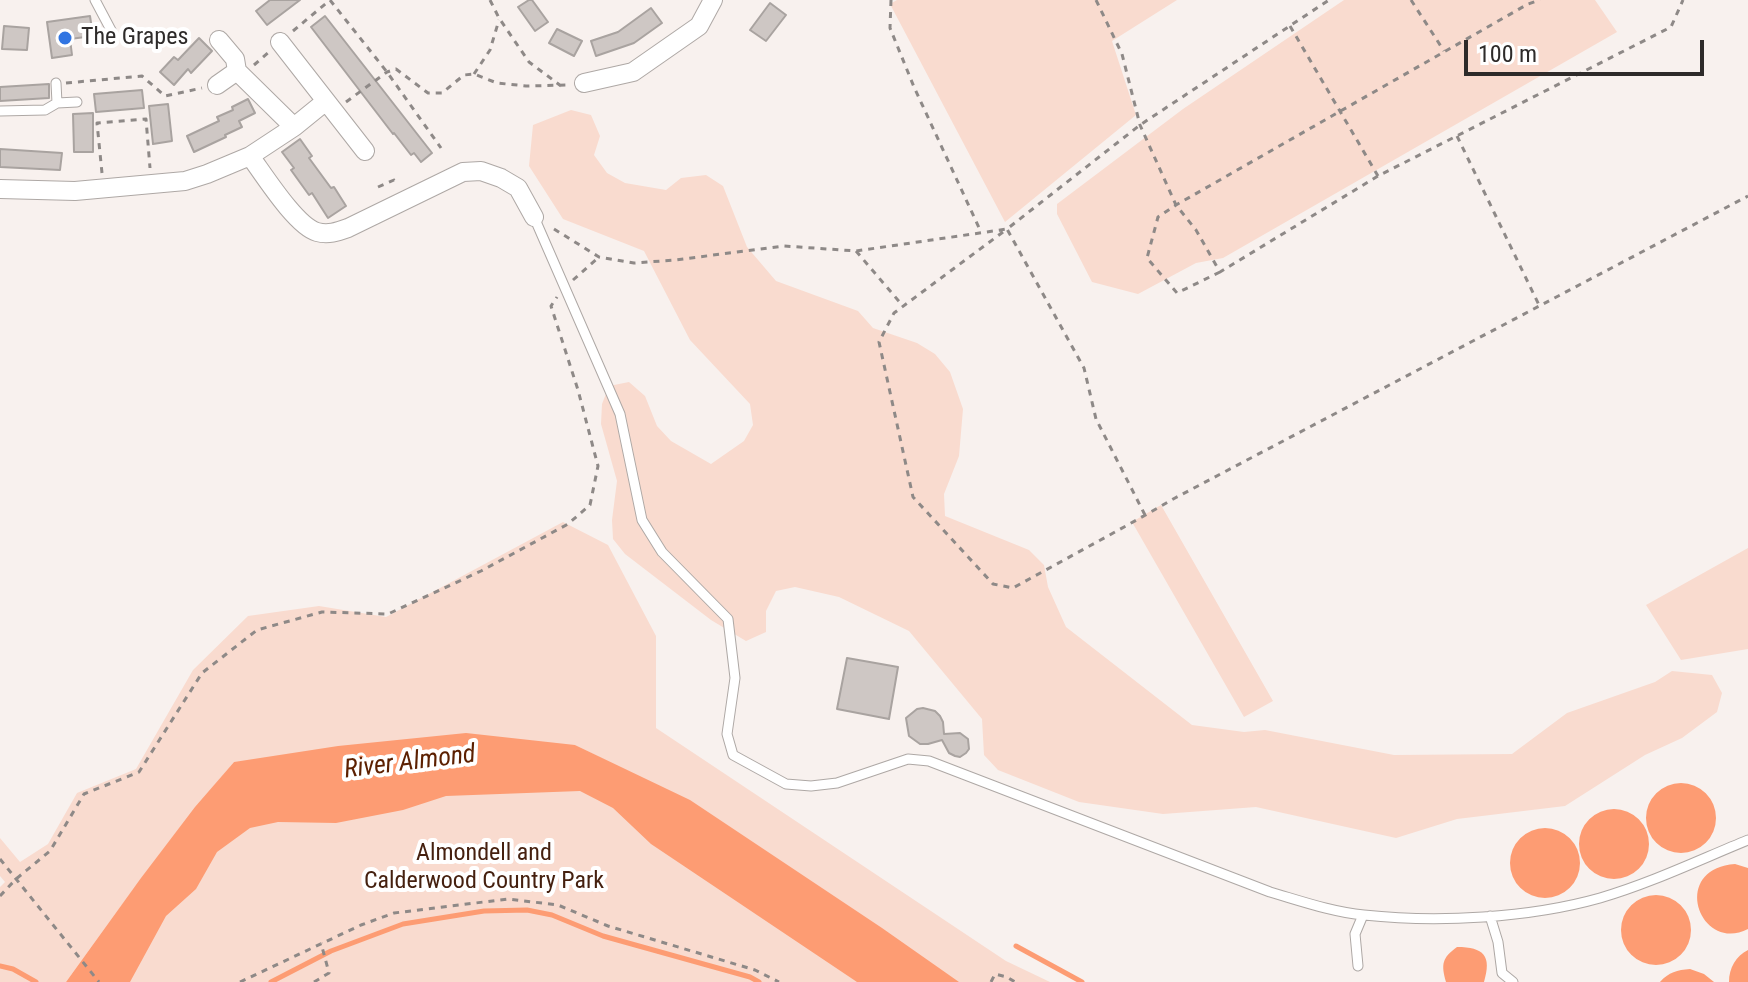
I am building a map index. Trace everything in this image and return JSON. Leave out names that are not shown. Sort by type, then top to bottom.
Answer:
[{"type":"street","points":[[584,83],[633,72],[699,26],[713,0]]},
{"type":"street","points":[[219,40],[235,59],[237,71],[294,127]]},
{"type":"street","points":[[280,42],[365,151]]},
{"type":"street","points":[[217,85],[237,71]]},
{"type":"street","points":[[0,189],[65,192],[185,181],[250,156],[330,106]]},
{"type":"street","points":[[250,156],[301,223],[315,232],[330,234],[348,228],[463,172],[481,171],[518,188],[534,217]]},
{"type":"lane","points":[[95,0],[112,32]]},
{"type":"lane","points":[[56,83],[57,103]]},
{"type":"lane","points":[[0,111],[45,110],[57,103],[77,102]]},
{"type":"lane","points":[[534,217],[620,414],[642,520],[662,552],[728,619],[735,678],[727,734],[733,755],[786,784],[811,786],[837,783],[908,759],[929,761],[1270,892],[1363,915],[1428,919],[1539,912],[1598,899],[1645,884],[1748,840]]},
{"type":"lane","points":[[1358,966],[1355,934],[1363,915]]},
{"type":"lane","points":[[1490,916],[1498,942],[1502,973],[1513,982]]},
{"type":"path","points":[[330,0],[441,148]]},
{"type":"path","points":[[490,0],[529,62],[561,86]]},
{"type":"path","points":[[891,0],[890,28],[981,232]]},
{"type":"path","points":[[1096,0],[1122,54],[1140,125],[1176,205],[1196,230],[1220,272]]},
{"type":"path","points":[[1329,0],[1140,125],[894,313],[879,342],[913,497],[993,584],[1013,588],[1748,196]]},
{"type":"path","points":[[1411,0],[1444,52]]},
{"type":"path","points":[[1540,0],[1528,4],[1176,205],[1158,217],[1147,258],[1177,293],[1220,272],[1378,176],[1671,27],[1683,0]]},
{"type":"path","points":[[474,74],[490,50],[499,18]]},
{"type":"path","points":[[1290,26],[1378,176]]},
{"type":"path","points":[[330,106],[396,69],[428,93],[442,93],[464,75],[474,74],[497,83],[526,86],[584,83]]},
{"type":"path","points":[[56,83],[142,76],[165,96],[217,85]]},
{"type":"path","points":[[104,189],[97,123],[146,119],[152,184]]},
{"type":"path","points":[[1457,136],[1539,305]]},
{"type":"path","points":[[534,217],[599,257],[634,263],[784,246],[856,251],[1007,229]]},
{"type":"path","points":[[1007,229],[1084,368],[1096,419],[1145,515]]},
{"type":"path","points":[[856,251],[903,307]]},
{"type":"path","points":[[0,896],[50,851],[84,794],[139,772],[202,673],[257,630],[322,612],[388,614],[481,571],[568,524],[590,505],[598,466],[551,306],[565,287],[599,257]]},
{"type":"path","points":[[0,859],[99,982]]},
{"type":"path","points":[[240,982],[361,925],[394,913],[508,899],[558,905],[608,926],[755,970],[779,982]]},
{"type":"path","points":[[314,982],[329,973],[321,943]]},
{"type":"path","points":[[991,982],[995,974],[1015,982]]},
{"type":"green space","points":[[897,0],[1177,0],[1112,41],[1136,115],[1005,222],[890,4]]},
{"type":"green space","points":[[1344,0],[1595,0],[1617,32],[1223,258],[1196,263],[1138,294],[1092,282],[1057,214],[1057,204],[1183,109]]},
{"type":"green space","points":[[571,110],[591,115],[600,136],[594,155],[607,173],[625,183],[666,190],[681,178],[706,175],[723,186],[747,247],[776,281],[858,311],[873,328],[917,343],[935,354],[950,372],[963,409],[959,456],[944,494],[945,516],[1029,550],[1044,565],[1048,587],[1066,627],[1192,725],[1244,732],[1265,730],[1394,755],[1512,754],[1567,713],[1655,682],[1672,671],[1712,675],[1722,693],[1717,712],[1682,738],[1645,755],[1565,806],[1457,819],[1396,838],[1256,807],[1163,814],[1079,802],[998,770],[984,755],[982,719],[909,631],[839,597],[795,587],[776,591],[766,611],[766,632],[746,641],[711,620],[625,554],[613,539],[617,481],[601,424],[602,404],[609,386],[629,382],[645,396],[657,426],[671,441],[711,464],[744,441],[753,425],[750,404],[690,340],[644,251],[563,219],[529,166],[533,125]]},
{"type":"green space","points":[[1161,505],[1273,701],[1244,717],[1132,522]]},
{"type":"green space","name":"Almondell and Calderwood Country Park","points":[[563,522],[608,545],[656,636],[656,728],[1006,961],[1050,982],[93,982],[239,786],[619,767],[575,745],[234,762],[127,898],[66,982],[0,982],[0,887],[5,882],[0,876],[0,838],[20,862],[48,844],[77,793],[136,769],[193,670],[248,616],[319,606],[386,617]]},
{"type":"green space","points":[[1748,548],[1748,649],[1681,660],[1646,605]]},
{"type":"water","name":"River Almond","points":[[466,733],[575,745],[690,800],[959,982],[857,982],[651,844],[613,808],[580,791],[446,796],[403,810],[336,823],[278,822],[250,828],[217,852],[196,889],[166,916],[130,982],[66,982],[195,807],[234,762],[338,746]]},
{"type":"water","points":[[1681,783],[1700,789],[1710,799],[1716,818],[1710,837],[1700,847],[1681,853],[1662,847],[1652,837],[1646,818],[1652,799],[1662,789]]},
{"type":"water","points":[[1614,809],[1633,815],[1643,825],[1649,844],[1643,863],[1633,873],[1614,879],[1595,873],[1585,863],[1579,844],[1585,825],[1595,815]]},
{"type":"water","points":[[1545,828],[1564,834],[1574,844],[1580,863],[1574,882],[1564,892],[1545,898],[1526,892],[1516,882],[1510,863],[1516,844],[1526,834]]},
{"type":"water","points":[[1735,864],[1748,868],[1748,929],[1731,934],[1716,930],[1705,921],[1697,893],[1702,880],[1715,869]]},
{"type":"water","points":[[1656,895],[1675,901],[1685,911],[1691,930],[1685,949],[1675,959],[1656,965],[1637,959],[1627,949],[1621,930],[1627,911],[1637,901]]},
{"type":"water","points":[[1457,947],[1474,949],[1484,955],[1487,966],[1484,982],[1446,982],[1444,962]]},
{"type":"water","points":[[1748,950],[1748,982],[1729,982],[1734,963]]},
{"type":"water","points":[[1690,969],[1714,982],[1660,982],[1674,972]]},
{"type":"building","points":[[270,0],[300,0],[267,25],[256,11]]},
{"type":"building","points":[[529,0],[548,22],[535,31],[518,7]]},
{"type":"building","points":[[770,3],[786,15],[766,41],[750,30]]},
{"type":"building","points":[[651,8],[662,23],[634,43],[596,56],[591,41],[618,32]]},
{"type":"building","name":"The Grapes","points":[[90,16],[93,36],[70,39],[72,55],[52,58],[47,22]]},
{"type":"building","points":[[325,16],[432,153],[421,162],[393,134],[311,27]]},
{"type":"building","points":[[4,26],[29,28],[27,50],[2,49]]},
{"type":"building","points":[[557,29],[582,41],[574,56],[549,43]]},
{"type":"building","points":[[199,38],[212,51],[191,73],[188,69],[174,85],[160,72],[174,57],[178,60]]},
{"type":"building","points":[[49,84],[49,98],[0,101],[0,87]]},
{"type":"building","points":[[142,90],[144,108],[96,112],[94,94]]},
{"type":"building","points":[[248,99],[255,113],[239,121],[242,127],[194,152],[187,136],[219,121],[217,117]]},
{"type":"building","points":[[168,104],[172,141],[153,144],[149,106]]},
{"type":"building","points":[[93,113],[93,152],[74,152],[73,114]]},
{"type":"building","points":[[300,139],[312,156],[309,158],[346,206],[328,218],[312,193],[309,195],[291,170],[294,168],[282,152]]},
{"type":"building","points":[[0,149],[62,153],[60,170],[0,167]]},
{"type":"building","points":[[847,658],[898,667],[889,719],[837,709]]},
{"type":"building","points":[[923,708],[940,716],[944,734],[960,733],[968,739],[969,749],[966,753],[955,756],[949,753],[942,740],[920,744],[909,736],[906,718]]},
{"type":"waterway","points":[[271,982],[331,951],[403,924],[484,911],[527,910],[552,915],[603,936],[759,982]]},
{"type":"waterway","points":[[1016,946],[1082,982]]},
{"type":"waterway","points":[[0,966],[13,969],[36,982]]},
{"type":"place","name":"The Grapes","points":[[65,38]]}]
